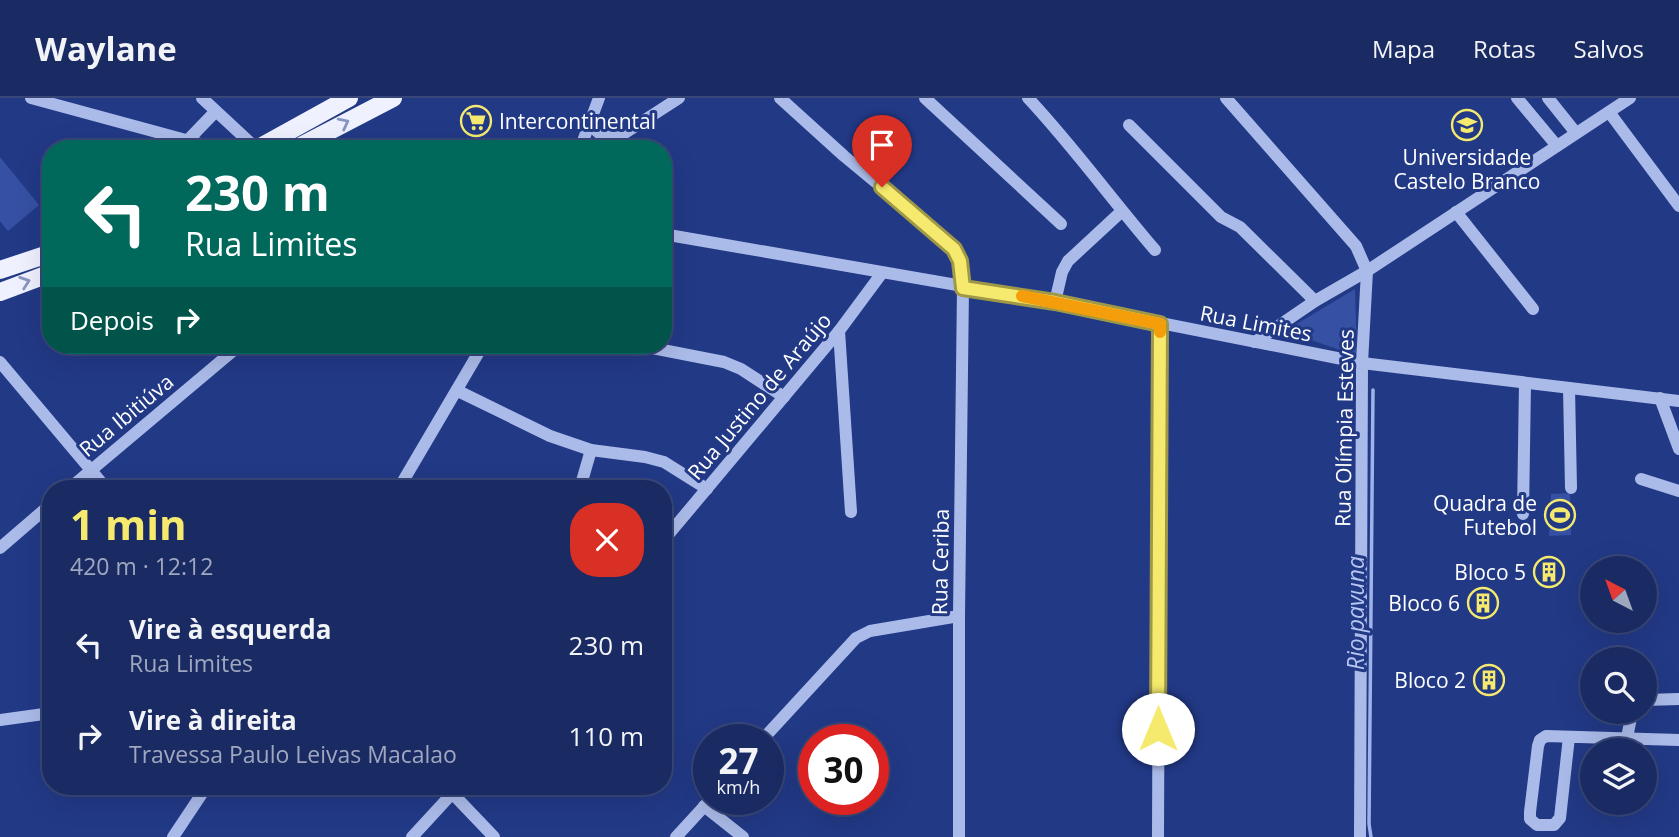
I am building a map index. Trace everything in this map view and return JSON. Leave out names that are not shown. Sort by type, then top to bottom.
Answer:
[{"type":"main road","points":[[273,140],[349,98]]},
{"type":"main road","points":[[312,140],[393,98]]},
{"type":"main road","points":[[0,270],[42,256]]},
{"type":"main road","points":[[0,292],[42,276]]},
{"type":"street","points":[[32,98],[192,140]]},
{"type":"street","points":[[202,98],[247,140]]},
{"type":"street","points":[[584,140],[599,98]]},
{"type":"street","points":[[613,140],[679,98]]},
{"type":"street","name":"Rua Ceriba","points":[[780,98],[844,156],[919,217],[954,249],[960,261],[963,288],[959,837]]},
{"type":"street","points":[[925,98],[1061,224]]},
{"type":"street","points":[[1028,98],[1066,139],[1083,165],[1155,250]]},
{"type":"street","points":[[1226,98],[1356,246],[1367,271]]},
{"type":"street","points":[[1517,98],[1553,148]]},
{"type":"street","points":[[1548,98],[1576,133]]},
{"type":"street","points":[[1255,342],[1630,98]]},
{"type":"street","points":[[189,139],[215,112]]},
{"type":"street","points":[[1609,112],[1679,206]]},
{"type":"street","points":[[592,119],[598,134],[607,137],[619,136]]},
{"type":"street","points":[[1129,125],[1221,217],[1240,227],[1315,301]]},
{"type":"street","points":[[1055,302],[1062,272],[1068,261],[1122,211]]},
{"type":"street","points":[[1455,212],[1533,309]]},
{"type":"street","name":"Rua Limites","points":[[672,236],[1055,302],[1362,363],[1678,401]]},
{"type":"street","name":"Rua Olímpia Esteves","points":[[1360,837],[1362,363],[1367,271]]},
{"type":"street","name":"Rua Justino de Araújo","points":[[672,530],[839,331],[882,273]]},
{"type":"street","points":[[1158,837],[1160,324]]},
{"type":"street","points":[[839,331],[851,512]]},
{"type":"street","points":[[672,352],[724,362],[741,369],[784,397]]},
{"type":"street","name":"Rua Ibitiúva","points":[[79,480],[229,354]]},
{"type":"street","points":[[404,480],[479,354]]},
{"type":"street","points":[[0,362],[100,480]]},
{"type":"street","points":[[1522,514],[1525,383]]},
{"type":"street","points":[[1569,388],[1571,488]]},
{"type":"street","points":[[458,390],[537,431],[591,450],[664,462],[707,489]]},
{"type":"street","points":[[1660,398],[1679,449]]},
{"type":"street","points":[[582,480],[591,450]]},
{"type":"street","points":[[1641,479],[1679,491]]},
{"type":"street","points":[[0,548],[42,512]]},
{"type":"street","points":[[777,724],[856,638],[870,631],[959,615]]},
{"type":"street","points":[[1657,700],[1679,699]]},
{"type":"street","points":[[0,720],[42,714]]},
{"type":"street","points":[[1569,737],[1560,818],[1554,825],[1537,825],[1530,819],[1530,812],[1540,740],[1546,736],[1627,738],[1630,724]]},
{"type":"street","points":[[1657,739],[1679,740]]},
{"type":"street","points":[[173,837],[201,795]]},
{"type":"street","points":[[412,837],[451,795]]},
{"type":"street","points":[[460,795],[494,837]]},
{"type":"street","points":[[676,837],[696,815]]},
{"type":"street","points":[[720,815],[743,837]]},
{"type":"shaded area","points":[[0,157],[39,205],[8,231],[0,221]]},
{"type":"shaded area","points":[[1355,289],[1357,356],[1285,331]]},
{"type":"shaded area","name":"Quadra de Futebol","points":[[1570,493],[1571,535],[1549,536],[1551,494]]},
{"type":"waterway","name":"Rio pavuna","points":[[1371,837],[1373,390]]},
{"type":"slow traffic","points":[[1022,296],[1160,324],[1160,332]]},
{"type":"place","name":"Intercontinental","points":[[476,121]]},
{"type":"place","name":"Universidade Castelo Branco","points":[[1467,125]]},
{"type":"place","name":"Quadra de Futebol","points":[[1560,515]]},
{"type":"place","name":"Bloco 5","points":[[1549,572]]},
{"type":"place","name":"Bloco 6","points":[[1483,603]]},
{"type":"place","name":"Bloco 2","points":[[1489,680]]},
{"type":"route","points":[[882,187],[954,249],[960,261],[963,288],[1055,302],[1160,324],[1158,729]]}]
